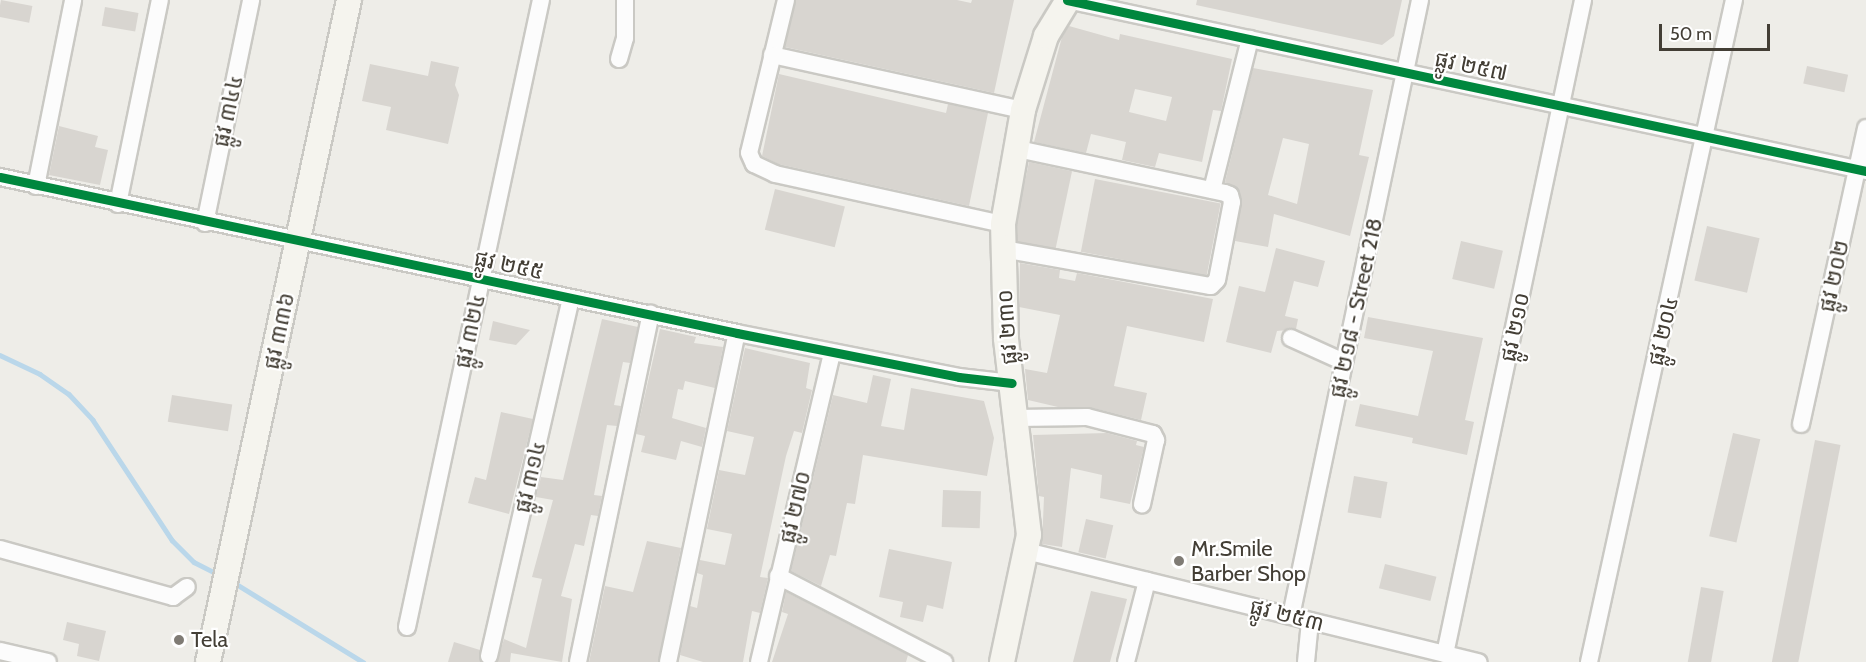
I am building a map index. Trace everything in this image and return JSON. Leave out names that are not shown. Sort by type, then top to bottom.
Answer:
[{"type":"street","points":[[36,186],[73,0]]},
{"type":"street","points":[[118,204],[160,0]]},
{"type":"street","name":"ផ្លូវ ៣៤៤","points":[[205,223],[251,0]]},
{"type":"street","name":"ផ្លូវ ៣៣៦","points":[[208,662],[349,0]]},
{"type":"street","name":"ផ្លូវ ៣២៤","points":[[407,627],[541,0]]},
{"type":"street","points":[[619,59],[625,38],[625,0]]},
{"type":"street","points":[[786,0],[749,153],[761,170],[1003,224]]},
{"type":"street","name":"ផ្លូវ ២៥៧","points":[[1067,0],[1862,170]]},
{"type":"street","name":"ផ្លូវ ២៣០","points":[[1002,662],[1029,535],[1012,383],[1003,224],[1014,148],[1023,110],[1046,36],[1067,0]]},
{"type":"street","name":"ផ្លូវ ២១៨ - Street 218","points":[[1291,616],[1420,0]]},
{"type":"street","name":"ផ្លូវ ២១០","points":[[1445,654],[1583,0]]},
{"type":"street","name":"ផ្លូវ ២០៤","points":[[1589,662],[1706,137],[1734,0]]},
{"type":"street","points":[[1212,190],[1250,39]]},
{"type":"street","points":[[772,55],[1023,110]]},
{"type":"street","name":"ផ្លូវ ២០២","points":[[1801,424],[1862,170],[1866,128]]},
{"type":"street","points":[[1003,249],[1211,286],[1217,280],[1232,202],[1230,195],[1212,190],[1014,148]]},
{"type":"street","name":"ផ្លូវ ២៥៥","points":[[0,177],[298,243],[737,333],[1012,383]]},
{"type":"street","name":"ផ្លូវ ៣១៤","points":[[489,656],[571,298]]},
{"type":"street","points":[[578,662],[651,314]]},
{"type":"street","points":[[668,662],[737,333]]},
{"type":"street","points":[[1291,338],[1344,363]]},
{"type":"street","name":"ផ្លូវ ២៧០","points":[[759,662],[832,352]]},
{"type":"street","points":[[1017,418],[1088,417],[1153,434],[1156,440],[1142,504]]},
{"type":"street","points":[[0,549],[173,597],[187,587]]},
{"type":"street","name":"ផ្លូវ ២៥៣","points":[[1026,551],[1479,662]]},
{"type":"street","points":[[778,576],[944,662]]},
{"type":"street","points":[[1126,662],[1147,581]]},
{"type":"street","points":[[1306,662],[1310,621]]},
{"type":"street","points":[[0,651],[48,662]]},
{"type":"building","points":[[1,0],[32,6],[29,23],[0,17]]},
{"type":"building","points":[[796,0],[957,0],[971,3],[972,0],[1014,0],[994,93],[785,47]]},
{"type":"building","points":[[1197,0],[1402,0],[1394,36],[1382,45],[1196,5]]},
{"type":"building","points":[[105,7],[138,13],[135,32],[102,26]]},
{"type":"building","points":[[1069,26],[1119,40],[1120,34],[1232,59],[1221,111],[1213,110],[1202,162],[1159,153],[1155,167],[1122,160],[1126,142],[1091,134],[1086,153],[1034,142],[1062,37]],"holes":[[[1135,89],[1172,97],[1166,121],[1129,112]]]},
{"type":"building","points":[[431,61],[459,67],[455,85],[459,95],[448,144],[386,130],[391,107],[362,101],[370,64],[428,76]]},
{"type":"building","points":[[1807,66],[1848,75],[1844,92],[1803,84]]},
{"type":"building","points":[[1253,68],[1373,90],[1359,155],[1369,157],[1350,236],[1274,214],[1268,247],[1235,241],[1242,199],[1237,188],[1225,182]],"holes":[[[1283,138],[1309,144],[1297,204],[1268,195]]]},
{"type":"building","points":[[779,74],[946,113],[948,104],[988,113],[969,206],[778,164],[762,156]]},
{"type":"building","points":[[59,126],[98,136],[95,147],[108,150],[100,185],[49,175]]},
{"type":"building","points":[[1029,162],[1072,171],[1055,249],[1012,240]]},
{"type":"building","points":[[1095,179],[1221,203],[1207,276],[1081,252]]},
{"type":"building","points":[[775,189],[845,206],[835,247],[765,230]]},
{"type":"building","points":[[1707,226],[1760,238],[1747,293],[1694,281]]},
{"type":"building","points":[[1461,241],[1503,251],[1494,289],[1452,279]]},
{"type":"building","points":[[1276,248],[1325,261],[1318,287],[1294,281],[1285,316],[1298,319],[1296,329],[1277,331],[1271,353],[1226,342],[1239,286],[1265,292]]},
{"type":"building","points":[[1020,263],[1060,270],[1059,278],[1075,281],[1077,273],[1213,299],[1204,342],[1127,326],[1114,386],[1147,393],[1141,420],[1089,407],[1058,407],[1028,400],[1025,369],[1047,373],[1060,315],[1019,307]]},
{"type":"building","points":[[1368,317],[1483,338],[1465,420],[1474,422],[1467,455],[1412,443],[1413,438],[1355,426],[1360,404],[1418,416],[1433,351],[1364,338]]},
{"type":"building","points":[[602,319],[638,327],[630,363],[623,362],[614,405],[621,406],[617,426],[607,425],[594,495],[602,496],[598,516],[591,515],[584,546],[575,544],[561,596],[572,599],[562,662],[511,653],[510,662],[497,662],[504,639],[526,648],[542,579],[532,577],[553,500],[536,497],[541,477],[563,480]]},
{"type":"building","points":[[493,321],[530,330],[516,345],[489,340]]},
{"type":"building","points":[[660,329],[696,337],[694,343],[723,347],[715,388],[685,381],[683,390],[678,389],[672,418],[706,428],[702,447],[681,441],[676,460],[641,452],[645,436],[636,434]]},
{"type":"building","points":[[745,348],[810,363],[806,388],[812,390],[802,433],[794,431],[786,456],[760,577],[768,578],[760,613],[752,611],[743,662],[703,662],[680,655],[690,606],[697,608],[703,575],[697,573],[700,560],[725,565],[732,534],[707,529],[719,470],[745,475],[754,437],[727,431]]},
{"type":"building","points":[[873,375],[891,379],[881,426],[904,430],[911,388],[984,401],[994,438],[987,476],[863,455],[855,504],[847,503],[836,556],[830,555],[821,586],[791,571],[833,395],[867,403]]},
{"type":"building","points":[[172,395],[232,405],[228,431],[168,422]]},
{"type":"building","points":[[501,412],[533,419],[509,514],[468,503],[475,477],[486,480]]},
{"type":"building","points":[[1107,433],[1137,441],[1136,445],[1144,447],[1130,504],[1100,498],[1102,475],[1071,468],[1062,547],[1042,544],[1044,497],[1039,496],[1033,435]]},
{"type":"building","points":[[1733,433],[1760,439],[1736,543],[1709,536]]},
{"type":"building","points":[[1815,440],[1841,445],[1798,662],[1772,662]]},
{"type":"building","points":[[1354,476],[1387,482],[1381,518],[1348,512]]},
{"type":"building","points":[[943,490],[981,491],[980,528],[942,527]]},
{"type":"building","points":[[1086,519],[1113,525],[1106,558],[1078,552]]},
{"type":"building","points":[[647,541],[681,548],[658,662],[589,662],[605,586],[633,592]]},
{"type":"building","points":[[889,549],[952,562],[943,609],[927,605],[923,622],[900,617],[903,602],[879,597]]},
{"type":"building","points":[[1385,564],[1436,577],[1430,601],[1379,588]]},
{"type":"building","points":[[1701,587],[1724,591],[1711,662],[1688,662]]},
{"type":"building","points":[[1091,591],[1127,599],[1110,662],[1073,662]]},
{"type":"building","points":[[786,592],[908,655],[906,662],[772,662],[788,614],[782,612]]},
{"type":"building","points":[[67,622],[106,631],[99,661],[77,656],[79,644],[63,640]]},
{"type":"building","points":[[454,642],[480,650],[481,662],[448,662]]},
{"type":"waterway","points":[[0,355],[40,374],[69,394],[93,420],[172,540],[194,562],[220,575]]},
{"type":"waterway","points":[[233,582],[363,662]]},
{"type":"cycle path","points":[[1067,0],[1866,171]]},
{"type":"cycle path","points":[[0,177],[737,333],[959,377],[1012,383]]},
{"type":"place","name":"Mr.Smile Barber Shop","points":[[1179,561]]},
{"type":"place","name":"Tela","points":[[179,640]]}]
